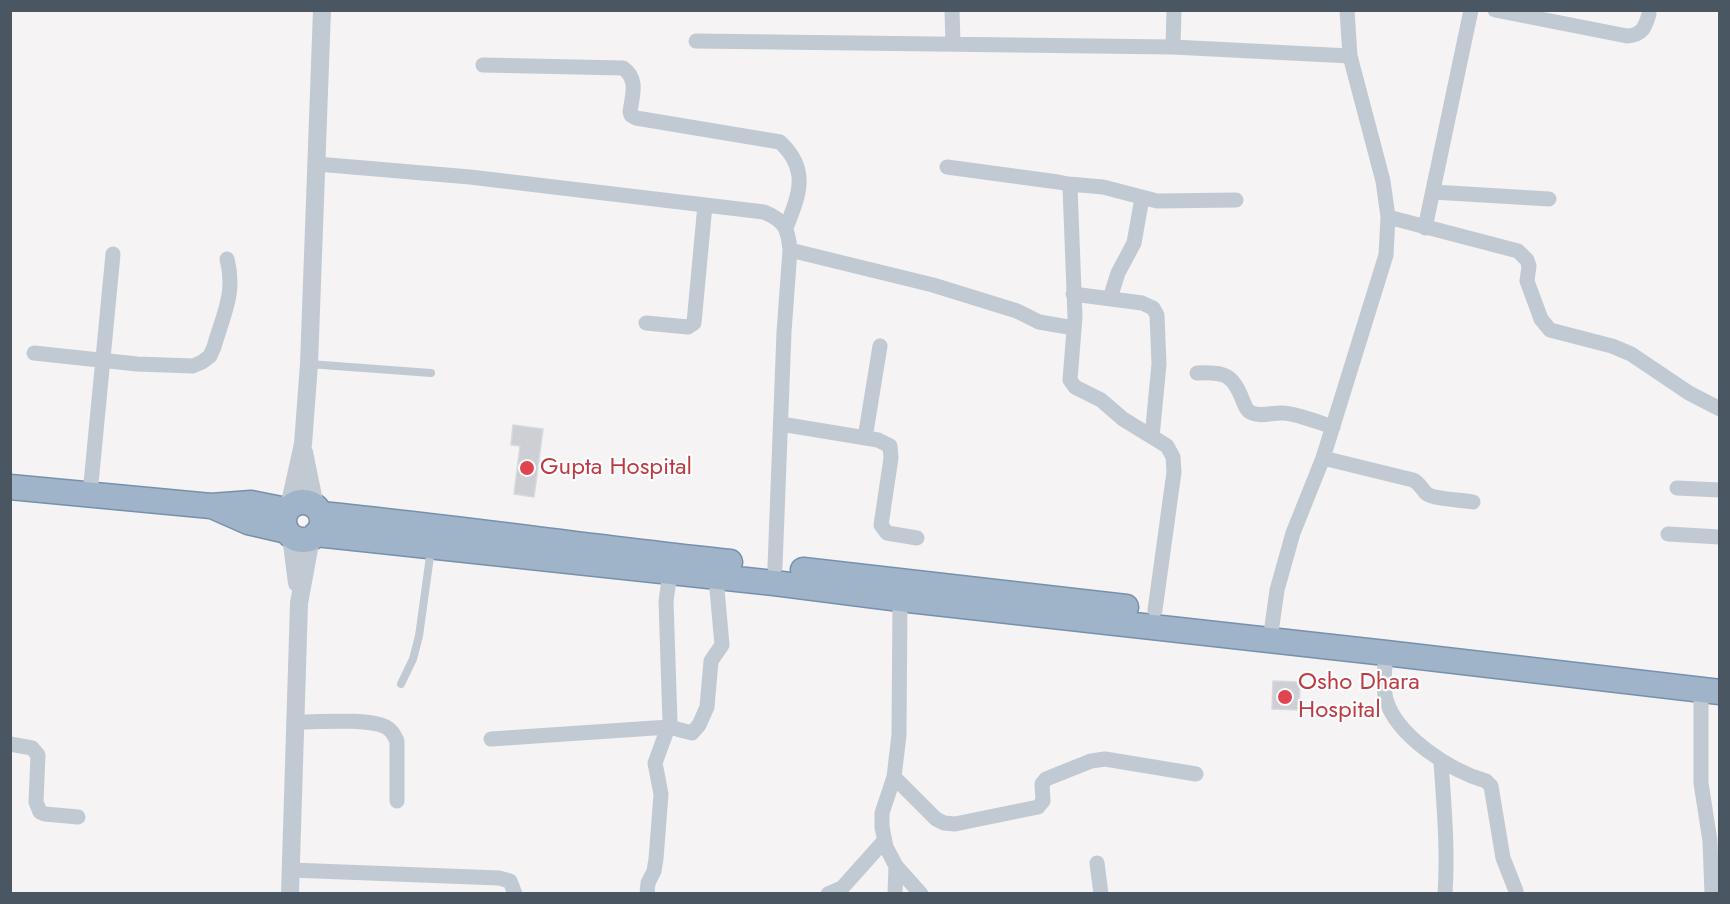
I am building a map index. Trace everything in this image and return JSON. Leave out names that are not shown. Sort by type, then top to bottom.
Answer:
[{"type":"highway","points":[[10,486],[211,506],[248,522],[439,526],[602,548],[1155,610],[1386,653],[1713,686]]},
{"type":"highway","points":[[302,522],[431,546],[900,599],[1271,632],[1713,686]]},
{"type":"street","points":[[290,894],[303,444],[309,364],[322,10]]},
{"type":"street","points":[[952,10],[953,44]]},
{"type":"street","points":[[1173,47],[1174,10]]},
{"type":"street","points":[[1271,632],[1277,590],[1293,533],[1323,458],[1386,255],[1388,217],[1383,181],[1350,56],[1347,10]]},
{"type":"street","points":[[1425,228],[1472,10]]},
{"type":"street","points":[[1495,10],[1533,14],[1634,36],[1645,27],[1649,14]]},
{"type":"street","points":[[696,41],[1173,47],[1350,56]]},
{"type":"street","points":[[483,65],[623,68],[630,73],[633,79],[630,112],[636,118],[780,142],[795,159],[800,182],[800,192],[786,228]]},
{"type":"street","points":[[317,164],[470,177],[764,212],[781,221],[786,228],[790,250],[783,332],[775,567]]},
{"type":"street","points":[[946,167],[1103,187],[1142,198],[1168,202],[1236,200]]},
{"type":"street","points":[[1068,184],[1071,191],[1074,328],[1069,374],[1072,385],[1101,400],[1123,419],[1167,446],[1171,451],[1174,472],[1155,610]]},
{"type":"street","points":[[1433,192],[1549,199]]},
{"type":"street","points":[[1110,298],[1118,273],[1134,243],[1142,198]]},
{"type":"street","points":[[646,323],[688,327],[694,323],[705,205]]},
{"type":"street","points":[[1388,217],[1518,251],[1524,255],[1529,266],[1527,281],[1541,319],[1550,330],[1612,346],[1631,354],[1689,393],[1719,409]]},
{"type":"street","points":[[790,250],[933,285],[1017,311],[1040,322],[1074,328]]},
{"type":"street","points":[[90,494],[113,254]]},
{"type":"street","points":[[34,353],[137,364],[193,366],[202,362],[210,356],[214,347],[231,289],[231,273],[227,259]]},
{"type":"street","points":[[1073,294],[1148,305],[1157,315],[1159,364],[1152,437]]},
{"type":"street","points":[[865,438],[880,346]]},
{"type":"street","points":[[1197,374],[1217,372],[1227,375],[1239,389],[1246,409],[1250,412],[1261,415],[1285,413],[1333,427]]},
{"type":"street","points":[[781,424],[886,443],[891,450],[881,525],[887,533],[916,538]]},
{"type":"street","points":[[302,522],[303,444]]},
{"type":"street","points":[[1323,458],[1413,480],[1421,484],[1432,496],[1473,502]]},
{"type":"street","points":[[1677,488],[1719,490]]},
{"type":"street","points":[[1668,534],[1719,537]]},
{"type":"street","points":[[647,894],[656,859],[661,794],[655,763],[669,727],[666,602],[670,573]]},
{"type":"street","points":[[490,739],[669,727],[692,733],[699,725],[707,707],[711,661],[722,645],[716,578]]},
{"type":"street","points":[[900,599],[900,707],[894,777],[882,813],[884,841],[896,866],[921,894]]},
{"type":"street","points":[[1386,653],[1384,692],[1393,716],[1441,762],[1486,781],[1491,786],[1503,858],[1516,891]]},
{"type":"street","points":[[1712,894],[1710,841],[1701,783],[1713,686]]},
{"type":"street","points":[[295,722],[368,722],[388,728],[393,732],[397,741],[398,801]]},
{"type":"street","points":[[10,744],[32,748],[38,755],[36,802],[40,812],[78,817]]},
{"type":"street","points":[[894,777],[936,819],[944,823],[955,824],[1038,807],[1043,801],[1043,781],[1091,761],[1113,759],[1196,774]]},
{"type":"street","points":[[1441,762],[1447,866],[1445,894]]},
{"type":"street","points":[[828,894],[842,888],[884,841]]},
{"type":"street","points":[[1097,863],[1101,894]]},
{"type":"street","points":[[895,894],[896,866]]},
{"type":"street","points":[[291,870],[499,878],[510,881],[515,894]]},
{"type":"lane","points":[[309,364],[431,373]]},
{"type":"lane","points":[[401,684],[413,659],[419,636],[431,546]]},
{"type":"building","points":[[513,425],[543,429],[534,497],[514,494],[520,446],[511,445]]},
{"type":"building","points":[[1273,681],[1300,682],[1299,710],[1272,709]]},
{"type":"place","name":"Gupta Hospital","points":[[527,468]]},
{"type":"place","name":"Osho Dhara Hospital","points":[[1285,697]]}]
